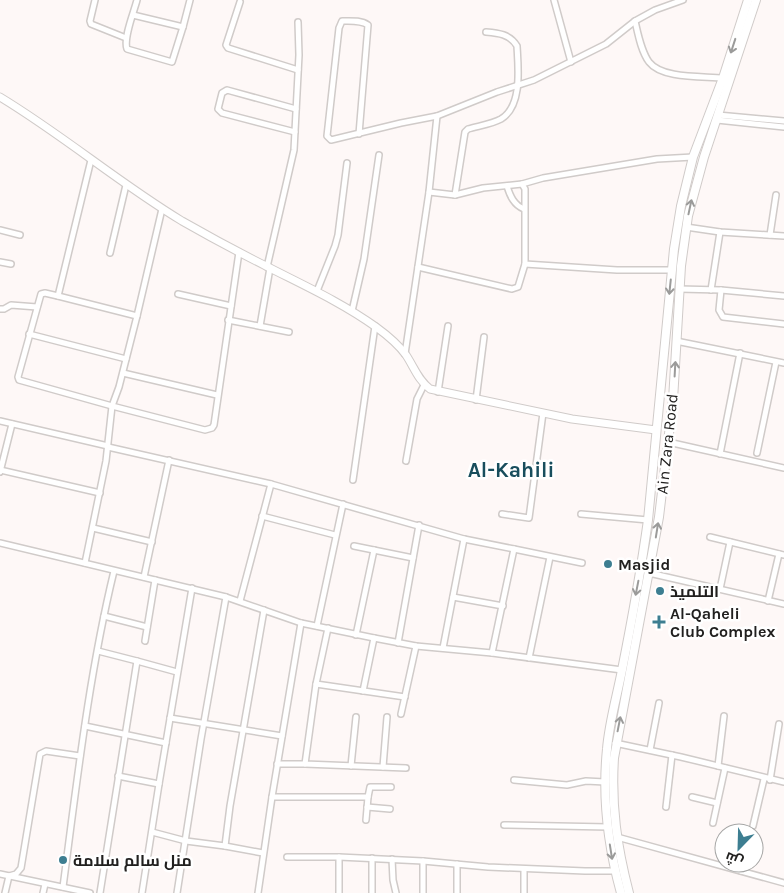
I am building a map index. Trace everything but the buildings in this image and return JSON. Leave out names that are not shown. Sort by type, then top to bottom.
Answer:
[{"type":"main road","name":"Ain Zara Road","points":[[621,893],[614,870],[608,827],[605,782],[607,748],[648,520],[672,270],[681,206],[694,157],[748,0]]},
{"type":"main road","name":"Ain Zara Road","points":[[630,893],[616,836],[612,785],[615,743],[649,573],[665,469],[673,400],[679,289],[686,227],[698,175],[756,0]]},
{"type":"main road","points":[[659,398],[673,400]]},
{"type":"main road","points":[[653,468],[665,469]]},
{"type":"street","points":[[95,0],[91,24],[126,38]]},
{"type":"street","points":[[137,0],[125,46],[129,51],[172,62],[190,0]]},
{"type":"street","points":[[554,0],[570,62]]},
{"type":"street","points":[[359,134],[368,25],[365,22],[342,21],[339,28],[326,136],[331,140],[359,134],[401,123],[437,116],[534,80],[606,44],[654,10],[683,0]]},
{"type":"street","points":[[240,2],[226,46],[298,70]]},
{"type":"street","points":[[133,15],[183,27]]},
{"type":"street","points":[[260,326],[269,268],[294,150],[298,22]]},
{"type":"street","points":[[635,22],[646,57],[656,69],[671,74],[722,78]]},
{"type":"street","points":[[455,195],[465,132],[468,129],[501,118],[510,111],[519,85],[517,46],[514,40],[498,33],[486,32]]},
{"type":"street","points":[[295,132],[222,113],[218,109],[222,93],[227,90],[296,109]]},
{"type":"street","points":[[0,97],[55,132],[91,160],[162,209],[238,252],[317,291],[375,326],[388,336],[405,354],[424,384],[438,392],[543,414],[656,430]]},
{"type":"street","points":[[405,354],[429,192],[437,116]]},
{"type":"street","points":[[718,118],[784,122]]},
{"type":"street","points":[[718,118],[784,127]]},
{"type":"street","points":[[352,311],[364,259],[379,155]]},
{"type":"street","points":[[429,192],[455,195],[483,188],[522,184],[657,158],[694,157]]},
{"type":"street","points":[[58,296],[91,160]]},
{"type":"street","points":[[317,291],[336,240],[347,163]]},
{"type":"street","points":[[418,267],[512,289],[518,286],[525,264],[524,189],[522,184]]},
{"type":"street","points":[[110,253],[126,185]]},
{"type":"street","points":[[507,186],[510,196],[518,207],[524,209]]},
{"type":"street","points":[[770,235],[776,195]]},
{"type":"street","points":[[86,563],[108,446],[112,406],[123,373],[162,209]]},
{"type":"street","points":[[686,227],[720,232],[784,236]]},
{"type":"street","points":[[0,230],[20,235]]},
{"type":"street","points":[[711,290],[720,232]]},
{"type":"street","points":[[137,316],[58,296],[41,294],[18,377],[19,380],[209,430],[214,425],[238,252]]},
{"type":"street","points":[[0,262],[11,264]]},
{"type":"street","points":[[525,264],[617,270],[672,270]]},
{"type":"street","points":[[679,289],[721,290],[784,296]]},
{"type":"street","points":[[721,290],[719,310],[725,318],[784,324]]},
{"type":"street","points":[[178,294],[231,306]]},
{"type":"street","points":[[0,309],[11,305],[37,307]]},
{"type":"street","points":[[228,320],[289,332]]},
{"type":"street","points":[[353,480],[375,326]]},
{"type":"street","points":[[438,392],[448,326]]},
{"type":"street","points":[[29,334],[126,359]]},
{"type":"street","points":[[476,400],[484,337]]},
{"type":"street","points":[[676,341],[740,353],[784,364]]},
{"type":"street","points":[[720,454],[740,353]]},
{"type":"street","points":[[757,453],[776,362]]},
{"type":"street","points":[[123,373],[217,396]]},
{"type":"street","points":[[406,461],[417,399],[424,384]]},
{"type":"street","points":[[502,514],[530,518],[543,414]]},
{"type":"street","points":[[0,421],[271,484],[464,539],[582,563]]},
{"type":"street","points":[[12,424],[0,471],[100,493]]},
{"type":"street","points":[[668,442],[784,468]]},
{"type":"street","points":[[144,577],[169,460]]},
{"type":"street","points":[[240,601],[271,484]]},
{"type":"street","points":[[318,626],[335,535],[343,504]]},
{"type":"street","points":[[582,514],[648,520]]},
{"type":"street","points":[[262,516],[335,535]]},
{"type":"street","points":[[398,643],[419,525]]},
{"type":"street","points":[[93,528],[152,542]]},
{"type":"street","points":[[710,537],[782,555],[768,600]]},
{"type":"street","points":[[443,648],[464,539]]},
{"type":"street","points":[[720,589],[730,542]]},
{"type":"street","points":[[0,543],[226,596],[301,622],[356,635],[416,646],[492,653],[622,670]]},
{"type":"street","points":[[354,546],[413,558]]},
{"type":"street","points":[[492,653],[514,549]]},
{"type":"street","points":[[356,635],[374,550]]},
{"type":"street","points":[[529,658],[550,557]]},
{"type":"street","points":[[63,887],[80,756],[104,616],[114,570]]},
{"type":"street","points":[[649,573],[784,604]]},
{"type":"street","points":[[145,641],[155,580]]},
{"type":"street","points":[[142,893],[192,588]]},
{"type":"street","points":[[177,893],[226,596]]},
{"type":"street","points":[[453,597],[503,606]]},
{"type":"street","points":[[225,846],[230,806],[264,610]]},
{"type":"street","points":[[104,616],[147,627]]},
{"type":"street","points":[[258,893],[301,622]]},
{"type":"street","points":[[305,764],[316,684],[328,628]]},
{"type":"street","points":[[363,691],[374,638]]},
{"type":"street","points":[[401,714],[416,646]]},
{"type":"street","points":[[98,651],[178,672]]},
{"type":"street","points":[[100,893],[137,661]]},
{"type":"street","points":[[316,684],[405,697]]},
{"type":"street","points":[[650,750],[659,703]]},
{"type":"street","points":[[718,766],[724,716]]},
{"type":"street","points":[[351,766],[356,717]]},
{"type":"street","points":[[383,767],[387,717]]},
{"type":"street","points":[[170,718],[282,736]]},
{"type":"street","points":[[753,823],[767,779],[778,724]]},
{"type":"street","points":[[85,726],[166,743]]},
{"type":"street","points":[[615,743],[784,782]]},
{"type":"street","points":[[9,876],[16,874],[21,868],[40,754],[46,751],[80,756]]},
{"type":"street","points":[[666,807],[672,755]]},
{"type":"street","points":[[277,764],[406,768]]},
{"type":"street","points":[[713,823],[725,768]]},
{"type":"street","points":[[118,776],[159,784]]},
{"type":"street","points":[[514,780],[567,785],[586,781],[605,782]]},
{"type":"street","points":[[366,820],[370,787],[391,787]]},
{"type":"street","points":[[272,797],[368,797]]},
{"type":"street","points":[[692,797],[717,803]]},
{"type":"street","points":[[367,807],[390,809]]},
{"type":"street","points":[[504,825],[608,827]]},
{"type":"street","points":[[152,832],[186,840],[263,853]]},
{"type":"street","points":[[616,836],[714,863]]},
{"type":"street","points":[[287,857],[392,859],[524,869],[614,870]]},
{"type":"street","points":[[339,857],[339,893]]},
{"type":"street","points":[[372,858],[372,893]]},
{"type":"street","points":[[392,859],[396,893]]},
{"type":"street","points":[[423,893],[424,861]]},
{"type":"street","points":[[457,864],[457,893]]},
{"type":"street","points":[[524,869],[524,893]]},
{"type":"street","points":[[748,873],[784,883]]},
{"type":"street","points":[[0,874],[90,893]]},
{"type":"street","points":[[5,893],[9,876]]},
{"type":"street","points":[[43,893],[45,884]]},
{"type":"place","name":"Masjid","points":[[608,564]]},
{"type":"place","name":"التلميذ","points":[[660,591]]},
{"type":"place","name":"Al-Qaheli Club Complex","points":[[659,622]]},
{"type":"place","name":"منل سالم سلامة","points":[[63,860]]},
{"type":"district","name":"Al-Kahili","points":[[511,470]]}]
